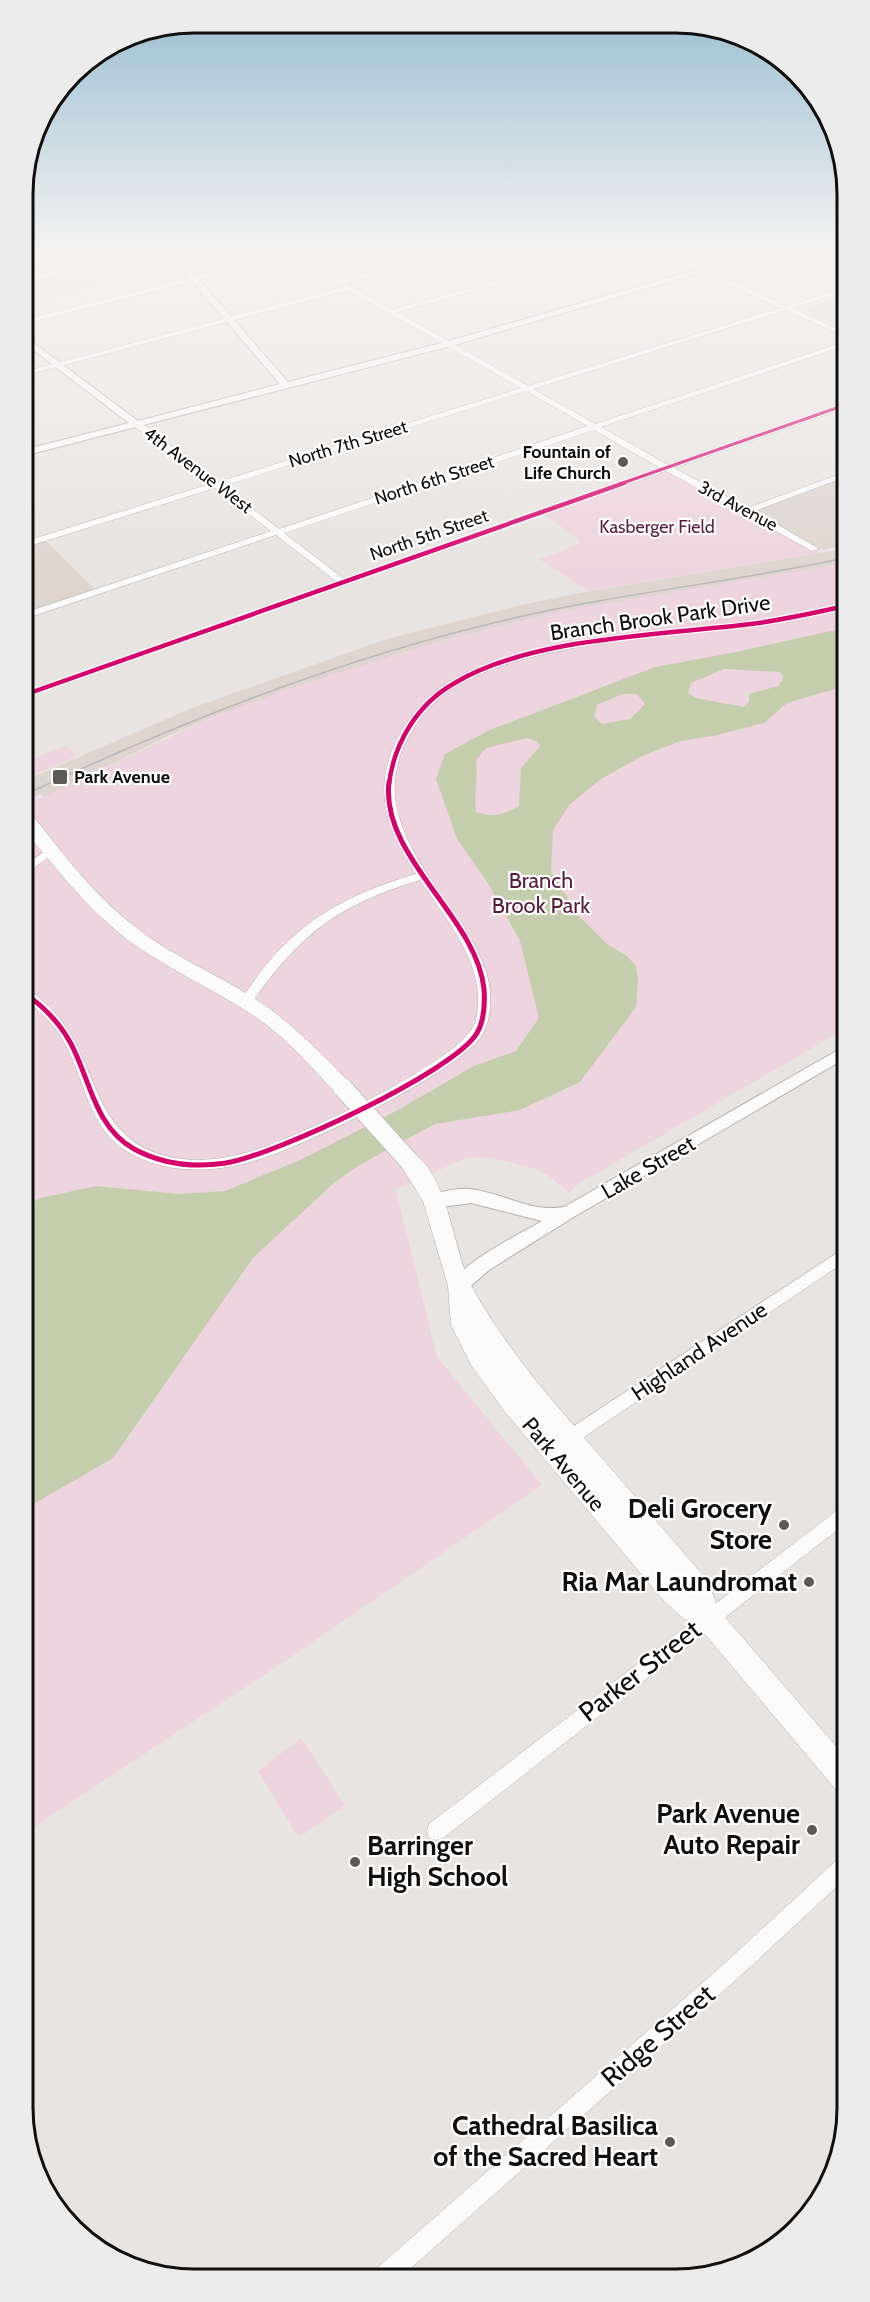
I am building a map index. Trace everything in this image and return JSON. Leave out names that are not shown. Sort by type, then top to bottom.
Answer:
[{"type":"main road","name":"Park Avenue","points":[[33,827],[95,900],[131,933],[246,1002],[273,1020],[301,1044],[409,1161],[424,1181],[434,1201],[459,1286],[504,1360],[560,1444],[674,1593],[692,1609],[708,1618],[837,1769]]},
{"type":"street","name":"4th Avenue West","points":[[50,358],[343,582]]},
{"type":"street","points":[[33,371],[80,358]]},
{"type":"street","points":[[262,358],[286,386]]},
{"type":"street","points":[[33,450],[392,358]]},
{"type":"street","name":"3rd Avenue","points":[[474,358],[666,468],[816,549]]},
{"type":"street","name":"North 7th Street","points":[[33,542],[623,358]]},
{"type":"street","name":"North 6th Street","points":[[33,613],[801,358]]},
{"type":"street","name":"North 5th Street","points":[[33,692],[837,407]]},
{"type":"street","points":[[748,511],[837,477]]},
{"type":"street","name":"Branch Brook Park Drive","points":[[33,1000],[52,1016],[68,1037],[99,1112],[108,1128],[122,1141],[146,1154],[185,1166],[213,1166],[248,1158],[296,1140],[423,1074],[463,1048],[475,1037],[481,1022],[484,986],[479,969],[464,937],[403,844],[388,804],[387,787],[392,763],[405,732],[425,705],[448,686],[508,661],[560,648],[754,623],[837,607]]},
{"type":"street","points":[[33,864],[52,850]]},
{"type":"street","points":[[246,1002],[295,941],[319,921],[356,899],[422,876]]},
{"type":"street","name":"Lake Street","points":[[434,1201],[459,1196],[475,1197],[545,1215],[561,1215],[577,1209],[837,1056]]},
{"type":"street","points":[[459,1286],[483,1265],[577,1209]]},
{"type":"street","name":"Highland Avenue","points":[[560,1444],[837,1259]]},
{"type":"street","name":"Parker Street","points":[[436,1831],[837,1520]]},
{"type":"street","name":"Ridge Street","points":[[394,2269],[723,1979],[837,1873]]},
{"type":"shaded area","points":[[837,479],[837,546],[823,550],[751,510]]},
{"type":"shaded area","points":[[44,539],[97,591],[33,612],[33,543]]},
{"type":"shaded area","points":[[837,550],[837,564],[760,578],[215,716],[166,737],[45,797],[40,794],[33,798],[33,777],[192,708],[387,639],[517,606],[580,593]]},
{"type":"shaded area","points":[[837,630],[837,688],[787,703],[764,723],[713,736],[680,741],[640,757],[601,779],[569,805],[553,830],[551,871],[580,917],[607,944],[627,956],[636,966],[638,981],[636,1007],[580,1082],[520,1110],[435,1124],[361,1164],[335,1182],[253,1258],[113,1458],[33,1504],[33,1202],[96,1186],[179,1194],[225,1191],[300,1160],[396,1111],[474,1066],[516,1051],[539,1018],[520,941],[488,883],[457,839],[436,779],[445,754],[490,730],[655,667]],"holes":[[[724,669],[780,672],[784,678],[778,686],[749,694],[749,702],[744,707],[696,698],[688,693],[691,683]],[[622,694],[637,694],[645,704],[630,719],[602,724],[594,716],[597,705]],[[526,738],[537,741],[540,746],[521,768],[519,806],[498,815],[476,812],[476,760],[486,748]]]},
{"type":"green space","name":"Kasberger Field","points":[[668,470],[712,497],[747,511],[821,553],[588,591],[539,559],[580,544],[576,536],[541,513]]},
{"type":"green space","name":"Branch Brook Park","points":[[837,564],[837,1034],[580,1183],[569,1192],[546,1174],[533,1168],[470,1156],[396,1190],[437,1357],[542,1485],[288,1659],[33,1828],[33,802],[215,716],[297,686],[439,641],[559,611]]},
{"type":"green space","points":[[67,746],[77,756],[33,775],[33,759]]},
{"type":"green space","points":[[300,1739],[303,1740],[344,1804],[341,1809],[301,1836],[297,1835],[258,1771]]},
{"type":"tram line","points":[[33,791],[142,742],[262,694],[447,635],[552,610],[837,560]]},
{"type":"cycle path","points":[[33,692],[837,408]]},
{"type":"cycle path","points":[[33,1000],[56,1021],[71,1043],[94,1100],[109,1127],[132,1148],[151,1157],[189,1165],[228,1163],[285,1145],[356,1111],[418,1078],[465,1047],[476,1035],[483,1015],[484,990],[475,958],[458,928],[416,866],[392,815],[388,789],[392,763],[404,735],[426,705],[453,684],[489,667],[531,654],[626,637],[762,622],[837,608]]},
{"type":"place","name":"Fountain of Life Church","points":[[623,462]]},
{"type":"place","name":"Park Avenue","points":[[60,777]]},
{"type":"place","name":"Deli Grocery Store","points":[[784,1525]]},
{"type":"place","name":"Ria Mar Laundromat","points":[[809,1582]]},
{"type":"place","name":"Park Avenue Auto Repair","points":[[812,1830]]},
{"type":"place","name":"Barringer High School","points":[[355,1862]]},
{"type":"place","name":"Cathedral Basilica of the Sacred Heart","points":[[670,2142]]}]
